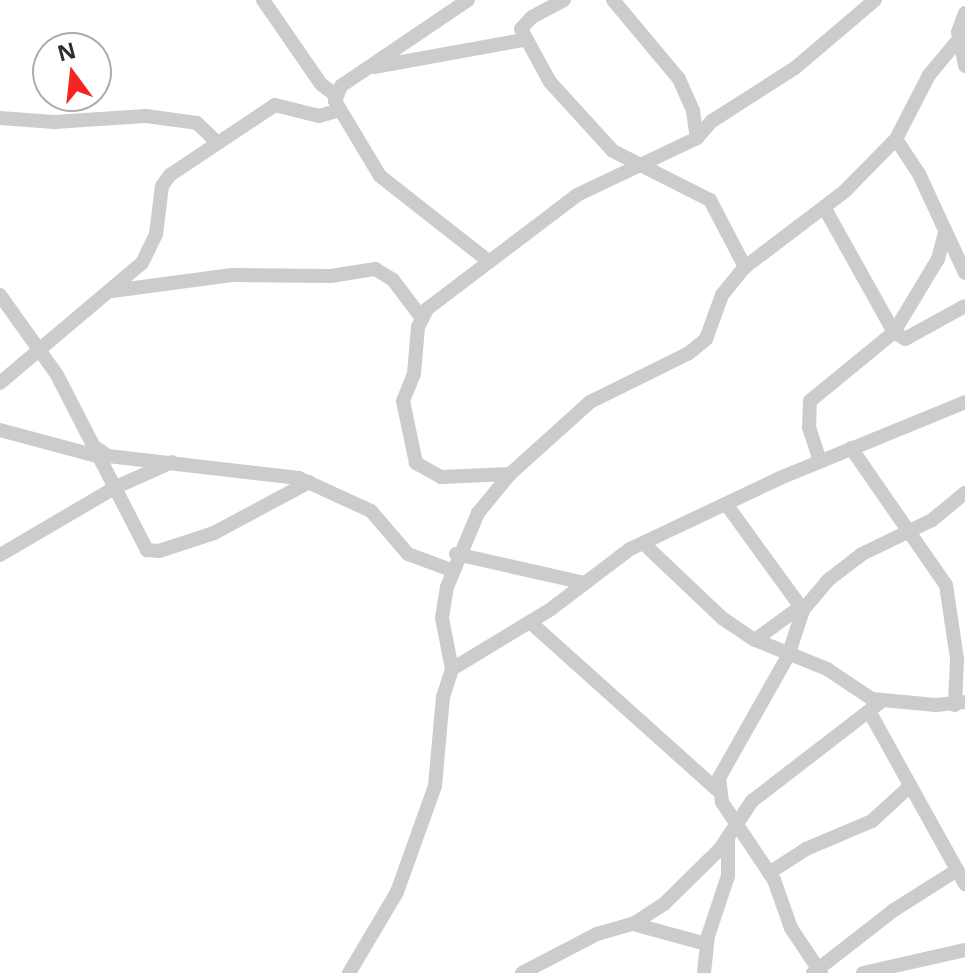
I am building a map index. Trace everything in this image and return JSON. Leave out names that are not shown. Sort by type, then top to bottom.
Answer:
[{"type":"street","points":[[263,0],[321,84],[335,95],[340,110],[380,176],[487,260]]},
{"type":"street","points":[[335,95],[367,68],[468,0]]},
{"type":"street","points":[[564,0],[532,17],[521,29],[523,40],[550,82],[602,142],[642,168],[710,200],[745,267]]},
{"type":"street","points":[[613,0],[679,79],[693,111],[697,138]]},
{"type":"street","points":[[510,474],[441,477],[416,463],[403,401],[414,374],[414,349],[422,318],[487,260],[577,195],[642,168],[697,138],[712,121],[795,68],[875,0]]},
{"type":"street","points":[[965,13],[959,39],[965,64]]},
{"type":"street","points":[[349,973],[397,892],[435,786],[443,697],[452,669],[442,618],[456,554],[478,513],[510,474],[590,402],[689,353],[706,339],[722,295],[745,267],[824,207],[896,139],[929,75],[959,39]]},
{"type":"street","points":[[367,68],[523,40]]},
{"type":"street","points":[[0,383],[112,291],[149,253],[162,186],[217,142],[275,105],[319,116],[340,110]]},
{"type":"street","points":[[0,118],[54,122],[146,116],[197,123],[217,142]]},
{"type":"street","points":[[896,139],[919,174],[965,273]]},
{"type":"street","points":[[824,207],[894,332],[905,339],[965,306]]},
{"type":"street","points":[[820,461],[809,428],[810,401],[894,332],[938,259],[945,233]]},
{"type":"street","points":[[112,291],[232,275],[331,276],[375,269],[393,280],[422,318]]},
{"type":"street","points":[[0,295],[42,348],[99,452],[147,550],[159,551],[249,518],[309,482]]},
{"type":"street","points":[[452,669],[530,622],[643,543],[820,461],[965,402]]},
{"type":"street","points":[[0,430],[108,456],[261,471],[309,482],[371,511],[408,554],[451,570]]},
{"type":"street","points":[[643,543],[722,618],[755,640],[788,656],[827,669],[883,700],[960,704],[946,585],[851,448]]},
{"type":"street","points":[[0,555],[116,487],[173,462]]},
{"type":"street","points":[[755,640],[801,609],[844,566],[909,531],[965,493]]},
{"type":"street","points":[[726,504],[801,609]]},
{"type":"street","points":[[456,554],[585,583]]},
{"type":"street","points":[[717,790],[739,739],[788,656],[801,609]]},
{"type":"street","points":[[530,622],[717,790],[732,835],[728,876],[706,944],[704,973]]},
{"type":"street","points":[[522,973],[597,934],[633,924],[664,904],[732,835],[752,801],[883,700]]},
{"type":"street","points":[[869,711],[965,884]]},
{"type":"street","points":[[769,873],[806,849],[839,839],[872,821],[910,786]]},
{"type":"street","points":[[732,835],[769,873],[791,928],[817,971],[957,870]]},
{"type":"street","points":[[633,924],[706,944]]},
{"type":"street","points":[[863,973],[965,950]]}]
